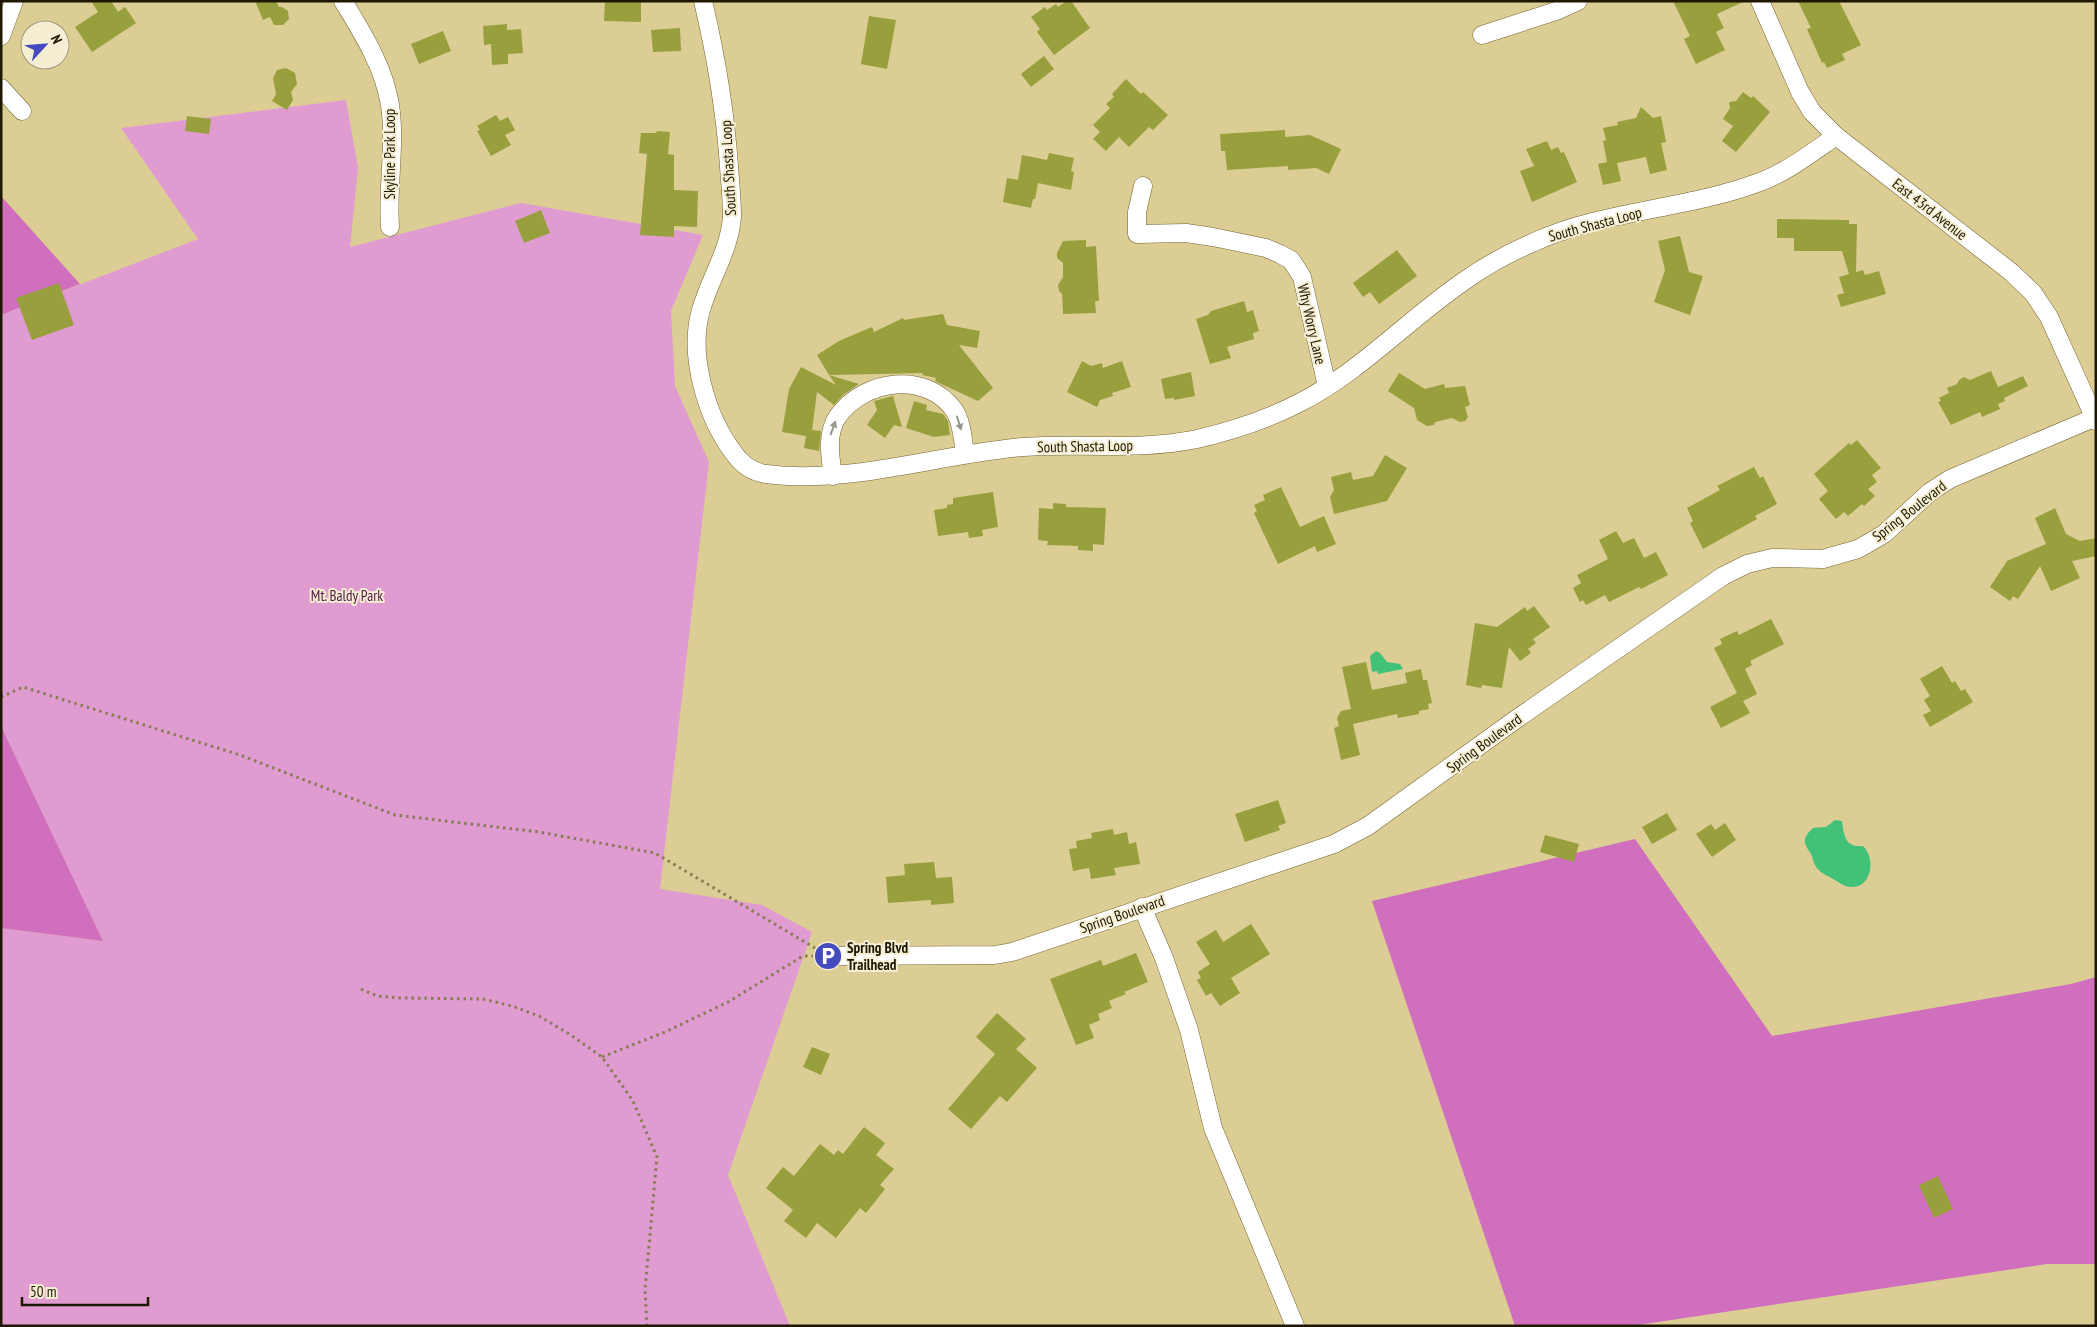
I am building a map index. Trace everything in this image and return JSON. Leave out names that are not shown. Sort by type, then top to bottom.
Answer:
[{"type":"street","points":[[1,36],[14,1]]},
{"type":"street","name":"Skyline Park Loop","points":[[343,1],[370,47],[384,77],[390,106],[390,227]]},
{"type":"street","name":"South Shasta Loop","points":[[703,1],[721,80],[732,212],[730,236],[700,314],[697,341],[700,375],[710,410],[722,436],[736,457],[746,467],[768,475],[833,476],[965,454],[1023,447],[1125,445],[1196,439],[1268,416],[1301,402],[1353,369],[1464,280],[1533,242],[1568,229],[1730,192],[1762,182],[1792,167],[1836,136]]},
{"type":"street","points":[[1482,35],[1556,11],[1578,1]]},
{"type":"street","name":"East 43rd Avenue","points":[[1760,1],[1800,92],[1812,112],[1836,136],[2011,272],[2033,293],[2049,317],[2095,418]]},
{"type":"street","points":[[1,88],[22,111]]},
{"type":"street","name":"Why Worry Lane","points":[[1143,186],[1137,212],[1138,234],[1186,233],[1214,237],[1266,248],[1290,260],[1302,277],[1327,386]]},
{"type":"street","points":[[833,476],[829,454],[830,437],[837,417],[851,402],[872,390],[897,383],[921,385],[940,394],[955,411],[961,429],[965,454]]},
{"type":"street","name":"Spring Boulevard","points":[[828,956],[995,955],[1012,952],[1334,844],[1368,826],[1515,720],[1723,576],[1747,564],[1772,558],[1823,559],[1858,549],[1884,534],[1930,492],[1950,479],[2095,418]]},
{"type":"street","points":[[1142,907],[1164,958],[1189,1030],[1213,1128],[1295,1326]]},
{"type":"path","points":[[1,697],[23,686],[240,755],[395,815],[539,832],[655,853],[828,956]]},
{"type":"path","points":[[602,1057],[664,1032],[728,1002],[803,956],[828,956]]},
{"type":"path","points":[[361,989],[378,996],[402,998],[483,998],[512,1006],[538,1016],[571,1034],[602,1057],[633,1101],[657,1157],[644,1290],[647,1326]]},
{"type":"green space","name":"Mt. Baldy Park","points":[[346,100],[358,168],[350,247],[521,203],[703,235],[671,311],[675,386],[709,462],[660,889],[762,905],[812,932],[728,1175],[790,1326],[1,1326],[1,928],[103,941],[1,726],[1,315],[198,239],[121,128]]},
{"type":"shaded area","points":[[1,196],[80,284],[1,315]]},
{"type":"shaded area","points":[[1376,651],[1387,662],[1400,664],[1403,669],[1378,674],[1377,671],[1372,672],[1370,656]]},
{"type":"shaded area","points":[[1,726],[103,941],[1,928]]},
{"type":"shaded area","points":[[1835,820],[1842,821],[1846,840],[1852,845],[1863,846],[1870,858],[1870,871],[1867,878],[1864,883],[1858,886],[1846,886],[1821,872],[1814,864],[1805,844],[1805,838],[1813,828],[1826,827]]},
{"type":"shaded area","points":[[1635,839],[1772,1036],[2071,984],[2096,977],[2096,1264],[2047,1264],[1631,1326],[1515,1326],[1372,901]]},
{"type":"building","points":[[91,1],[111,1],[118,12],[125,7],[136,23],[92,52],[75,27],[98,12]]},
{"type":"building","points":[[255,1],[276,1],[279,7],[288,11],[289,19],[283,25],[274,25],[270,17],[263,20]]},
{"type":"building","points":[[605,1],[641,2],[641,22],[604,21]]},
{"type":"building","points":[[1067,1],[1071,1],[1090,28],[1054,55],[1037,32],[1040,29],[1031,17],[1045,7],[1047,10],[1056,4],[1058,7]]},
{"type":"building","points":[[1673,1],[1745,1],[1717,14],[1724,28],[1716,32],[1725,50],[1696,64],[1684,39],[1690,36]]},
{"type":"building","points":[[1798,1],[1839,1],[1861,45],[1842,54],[1845,60],[1827,68],[1824,62],[1822,63],[1807,29],[1811,28]]},
{"type":"building","points":[[869,16],[896,20],[887,69],[861,64]]},
{"type":"building","points":[[507,24],[507,30],[521,29],[523,53],[508,54],[508,64],[492,65],[491,44],[484,45],[483,26]]},
{"type":"building","points":[[680,28],[681,51],[653,52],[651,30]]},
{"type":"building","points":[[443,31],[451,51],[419,64],[411,44]]},
{"type":"building","points":[[1044,56],[1054,69],[1031,87],[1021,74]]},
{"type":"building","points":[[286,68],[295,73],[297,84],[291,92],[293,100],[287,110],[272,101],[276,94],[273,78],[277,70]]},
{"type":"building","points":[[1126,79],[1141,94],[1143,92],[1168,115],[1153,130],[1149,127],[1129,147],[1119,137],[1106,151],[1093,139],[1100,132],[1093,125],[1110,108],[1106,104],[1114,97],[1112,94]]},
{"type":"building","points":[[1743,92],[1751,98],[1753,96],[1770,112],[1736,152],[1722,141],[1733,126],[1723,119],[1730,108],[1729,102],[1736,101]]},
{"type":"building","points":[[1641,107],[1653,118],[1661,116],[1666,142],[1661,143],[1667,170],[1650,174],[1646,157],[1617,163],[1621,181],[1603,185],[1598,164],[1607,162],[1603,141],[1606,140],[1603,128],[1618,125],[1617,122],[1636,118]]},
{"type":"building","points":[[496,115],[500,121],[508,117],[515,130],[505,135],[511,145],[491,156],[477,131],[480,130],[477,126]]},
{"type":"building","points":[[187,116],[211,119],[209,134],[185,131]]},
{"type":"building","points":[[1285,130],[1285,137],[1310,135],[1341,149],[1329,174],[1316,168],[1288,170],[1288,166],[1227,170],[1225,151],[1221,151],[1220,134]]},
{"type":"building","points":[[657,131],[670,132],[668,154],[674,155],[674,190],[698,191],[697,227],[674,226],[674,237],[640,235],[647,154],[639,153],[641,133],[656,133]]},
{"type":"building","points":[[1547,141],[1551,150],[1558,147],[1561,153],[1564,152],[1577,182],[1532,202],[1520,171],[1534,166],[1526,149]]},
{"type":"building","points":[[1049,153],[1074,158],[1071,171],[1074,172],[1071,190],[1038,183],[1031,208],[1003,202],[1007,178],[1018,180],[1022,155],[1047,160]]},
{"type":"building","points":[[541,210],[550,233],[524,243],[515,221]]},
{"type":"building","points":[[1777,219],[1849,220],[1849,224],[1857,224],[1856,272],[1863,270],[1865,275],[1879,271],[1886,294],[1841,307],[1837,295],[1844,293],[1839,277],[1849,274],[1842,251],[1794,251],[1794,238],[1777,238]]},
{"type":"building","points":[[1680,236],[1689,272],[1703,276],[1690,315],[1654,302],[1665,270],[1658,241]]},
{"type":"building","points":[[1086,240],[1086,247],[1096,246],[1099,301],[1095,301],[1096,313],[1063,314],[1062,294],[1059,291],[1058,285],[1063,277],[1063,263],[1057,258],[1057,253],[1063,241]]},
{"type":"building","points":[[1397,250],[1417,276],[1379,304],[1370,292],[1363,297],[1353,283]]},
{"type":"building","points":[[59,283],[74,325],[32,340],[16,298]]},
{"type":"building","points":[[1244,301],[1247,312],[1253,310],[1259,331],[1253,333],[1254,339],[1227,347],[1231,358],[1210,364],[1196,319],[1208,315],[1211,311]]},
{"type":"building","points":[[943,314],[947,325],[980,331],[977,348],[959,345],[993,388],[978,401],[935,381],[936,378],[922,375],[923,373],[829,375],[817,355],[839,341],[872,327],[874,332],[903,318],[904,320]]},
{"type":"building","points":[[1082,361],[1091,366],[1102,363],[1103,368],[1122,361],[1131,387],[1112,393],[1113,396],[1100,400],[1097,407],[1067,392]]},
{"type":"building","points":[[801,367],[836,385],[829,375],[859,384],[843,395],[834,405],[817,392],[812,430],[821,431],[819,451],[804,448],[806,436],[782,432],[789,389]]},
{"type":"building","points":[[1991,371],[1998,387],[2023,376],[2028,386],[2004,398],[2005,401],[1998,404],[2000,409],[1982,417],[1980,412],[1951,425],[1938,402],[1941,401],[1939,398],[1949,393],[1947,388],[1957,384],[1964,377],[1970,380]]},
{"type":"building","points":[[1191,372],[1195,396],[1174,400],[1174,398],[1165,399],[1161,379]]},
{"type":"building","points":[[1399,373],[1425,389],[1444,384],[1445,388],[1465,386],[1470,405],[1465,407],[1468,417],[1465,421],[1460,422],[1452,418],[1427,426],[1417,420],[1414,408],[1388,391]]},
{"type":"building","points":[[893,396],[902,427],[894,425],[885,438],[867,425],[877,410],[874,401]]},
{"type":"building","points":[[914,401],[927,405],[926,410],[943,414],[948,421],[950,435],[934,437],[906,428]]},
{"type":"building","points":[[1857,440],[1881,468],[1872,475],[1877,482],[1868,489],[1875,496],[1848,516],[1844,512],[1836,519],[1819,499],[1828,491],[1814,474],[1849,443],[1851,445]]},
{"type":"building","points":[[1385,455],[1407,468],[1387,501],[1334,514],[1330,497],[1334,490],[1331,477],[1351,472],[1353,480],[1373,476]]},
{"type":"building","points":[[1754,467],[1760,478],[1763,476],[1777,504],[1755,516],[1757,519],[1703,549],[1690,523],[1693,521],[1687,508],[1720,490],[1717,486]]},
{"type":"building","points":[[1281,487],[1300,527],[1324,516],[1336,544],[1317,552],[1315,546],[1278,564],[1254,513],[1257,511],[1254,505],[1265,500],[1263,495]]},
{"type":"building","points":[[993,492],[998,527],[982,530],[983,536],[969,538],[968,532],[938,536],[934,510],[947,508],[947,505],[953,504],[953,498]]},
{"type":"building","points":[[1053,503],[1066,504],[1066,507],[1106,508],[1104,545],[1093,544],[1093,551],[1078,550],[1078,546],[1047,545],[1048,541],[1038,540],[1039,508],[1053,509]]},
{"type":"building","points":[[2055,508],[2066,534],[2080,541],[2096,538],[2096,556],[2072,561],[2080,578],[2051,591],[2040,566],[2018,599],[2013,596],[2010,601],[1990,587],[2007,561],[2046,544],[2035,518]]},
{"type":"building","points":[[1616,531],[1623,543],[1634,538],[1644,558],[1656,552],[1668,575],[1609,602],[1605,595],[1586,605],[1583,600],[1580,602],[1573,588],[1581,583],[1577,575],[1608,559],[1599,540]]},
{"type":"building","points":[[1534,606],[1550,627],[1533,639],[1536,643],[1528,649],[1531,653],[1520,661],[1509,647],[1502,688],[1482,685],[1481,688],[1466,685],[1475,623],[1497,627],[1525,607],[1527,611]]},
{"type":"building","points":[[1771,619],[1784,644],[1750,661],[1752,665],[1745,669],[1757,694],[1743,701],[1750,713],[1721,728],[1710,707],[1737,693],[1714,648],[1722,644],[1720,639],[1737,631],[1739,635]]},
{"type":"building","points":[[1366,662],[1372,690],[1407,683],[1405,673],[1421,669],[1423,680],[1427,680],[1432,703],[1428,704],[1429,709],[1419,711],[1419,714],[1398,718],[1397,714],[1353,724],[1360,755],[1341,760],[1334,728],[1339,726],[1337,718],[1341,711],[1351,709],[1342,667]]},
{"type":"building","points":[[1942,666],[1952,683],[1955,681],[1961,691],[1965,689],[1973,702],[1930,727],[1923,715],[1931,711],[1924,700],[1930,696],[1920,679]]},
{"type":"building","points":[[1278,800],[1286,823],[1278,826],[1280,830],[1245,842],[1235,814]]},
{"type":"building","points":[[1667,813],[1677,830],[1652,844],[1642,827]]},
{"type":"building","points":[[1725,823],[1736,840],[1712,857],[1696,834],[1711,824],[1715,830]]},
{"type":"building","points":[[1113,829],[1114,835],[1127,832],[1129,844],[1136,842],[1140,864],[1114,868],[1116,875],[1091,879],[1089,868],[1073,871],[1069,849],[1077,848],[1076,841],[1092,838],[1091,833]]},
{"type":"building","points":[[1545,835],[1579,844],[1574,862],[1540,852]]},
{"type":"building","points":[[934,862],[936,878],[952,877],[954,903],[931,905],[931,900],[888,903],[886,877],[905,875],[904,864]]},
{"type":"building","points":[[1251,924],[1270,954],[1231,978],[1240,993],[1220,1006],[1211,993],[1206,996],[1197,980],[1201,978],[1198,972],[1210,964],[1196,942],[1216,930],[1223,942]]},
{"type":"building","points":[[1136,953],[1148,982],[1124,992],[1126,994],[1109,1001],[1112,1008],[1098,1014],[1100,1020],[1089,1025],[1094,1038],[1076,1045],[1050,979],[1101,960],[1103,966]]},
{"type":"building","points":[[997,1013],[1026,1039],[1016,1049],[1037,1068],[1007,1102],[1000,1096],[971,1129],[948,1109],[995,1054],[976,1037]]},
{"type":"building","points":[[812,1047],[830,1054],[821,1075],[803,1067]]},
{"type":"building","points":[[864,1127],[885,1143],[876,1155],[894,1169],[880,1185],[885,1189],[866,1213],[860,1208],[836,1238],[817,1223],[806,1238],[784,1221],[793,1210],[766,1188],[783,1167],[794,1176],[820,1144],[834,1155],[838,1150],[843,1154]]},
{"type":"building","points":[[1938,1176],[1953,1209],[1934,1218],[1919,1185]]},
{"type":"place","name":"Spring Blvd Trailhead","points":[[828,956]]}]
